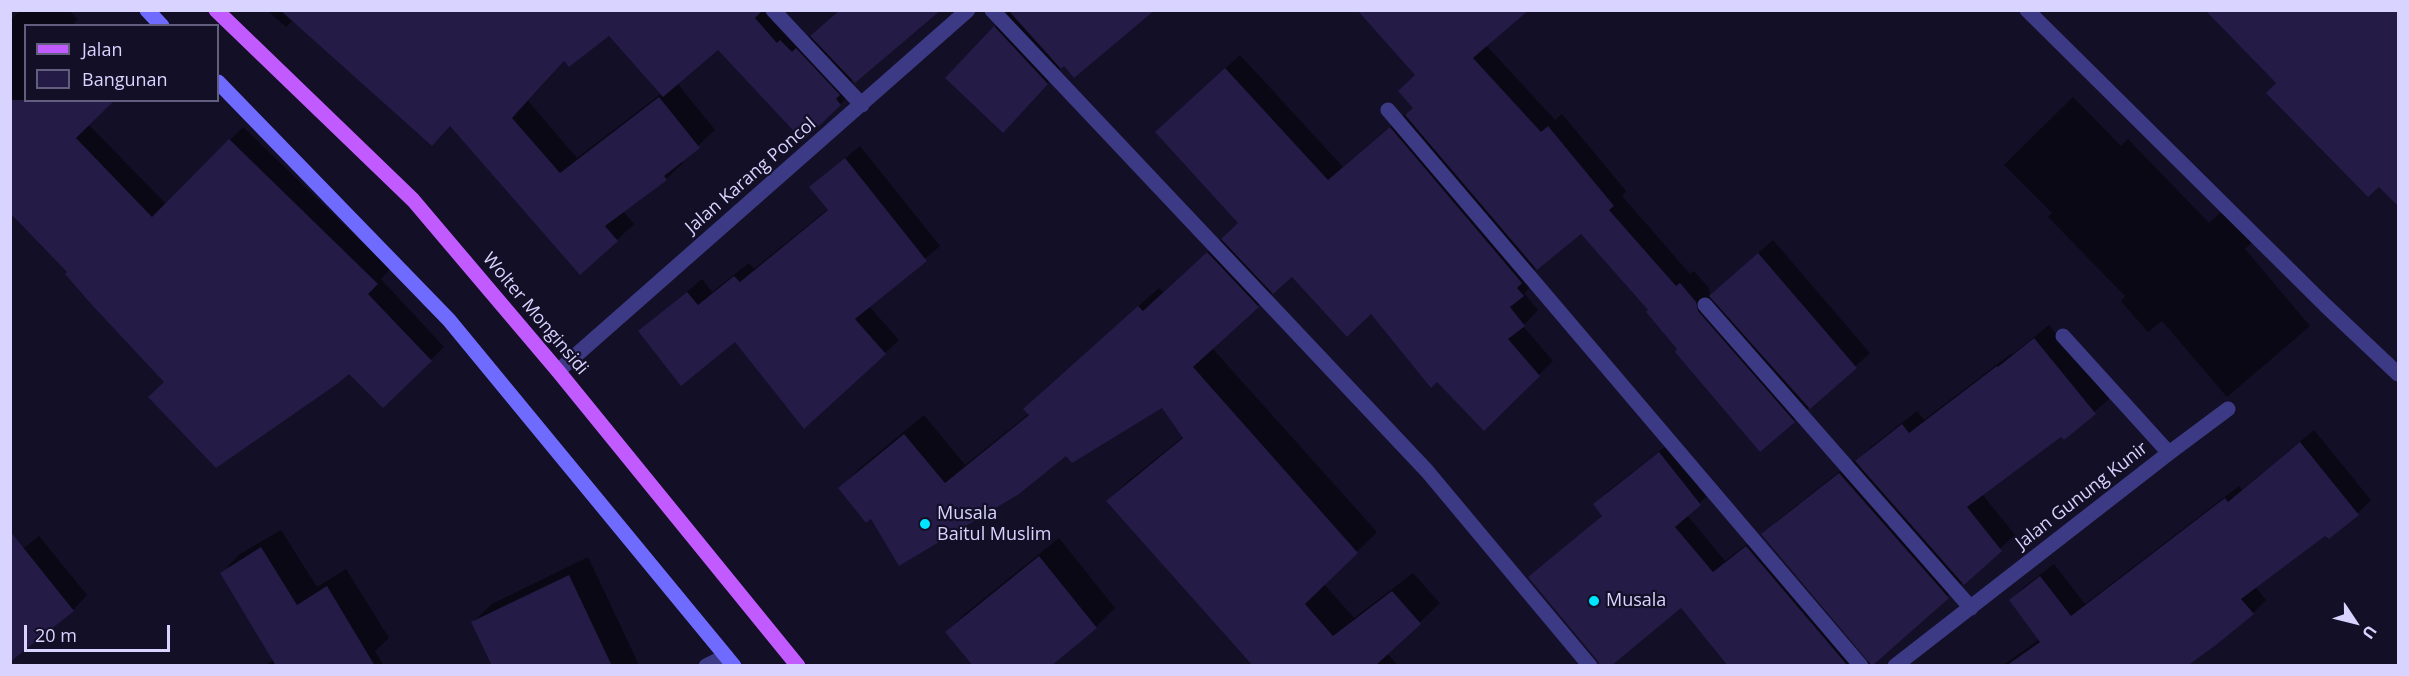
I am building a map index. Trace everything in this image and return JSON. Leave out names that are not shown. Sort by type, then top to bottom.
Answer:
[{"type":"main road","points":[[147,10],[160,24]]},
{"type":"main road","name":"Wolter Monginsidi","points":[[216,10],[413,200],[558,371],[798,666]]},
{"type":"main road","points":[[219,83],[449,320],[730,661]]},
{"type":"street","points":[[772,10],[862,105]]},
{"type":"street","name":"Jalan Karang Poncol","points":[[558,371],[968,10]]},
{"type":"street","points":[[992,10],[1427,471],[1590,666]]},
{"type":"street","points":[[2027,10],[2325,305],[2398,374]]},
{"type":"street","points":[[1388,110],[1861,666]]},
{"type":"street","points":[[1705,305],[1971,608]]},
{"type":"street","name":"Jalan Gunung Kunir","points":[[1895,666],[2169,453],[2063,336]]},
{"type":"street","points":[[2169,453],[2228,409]]},
{"type":"street","points":[[706,666],[730,661]]},
{"type":"building","points":[[280,10],[763,10],[755,18],[777,43],[780,40],[792,52],[796,48],[840,95],[836,99],[841,105],[803,141],[718,50],[663,97],[609,36],[569,67],[564,61],[512,118],[560,173],[659,97],[700,148],[664,176],[667,180],[605,226],[618,241],[580,275],[450,126],[432,146]]},
{"type":"building","points":[[840,10],[941,10],[855,83],[810,36]]},
{"type":"building","points":[[1008,10],[1155,10],[1074,78],[1064,66],[1061,69]]},
{"type":"building","points":[[1357,10],[1529,10],[1473,58],[1541,132],[1548,126],[1614,206],[1609,210],[1676,286],[1680,283],[1696,302],[1698,311],[1795,422],[1760,452],[1675,352],[1677,349],[1646,312],[1648,310],[1581,234],[1537,270],[1405,115],[1413,108],[1398,91],[1415,75]]},
{"type":"building","points":[[2205,10],[2398,10],[2398,206],[2379,187],[2368,197],[2266,93],[2276,83]]},
{"type":"building","points":[[994,26],[1048,84],[1003,133],[945,78]]},
{"type":"building","points":[[1225,68],[1328,180],[1390,127],[1522,283],[1517,288],[1524,296],[1510,307],[1525,326],[1508,339],[1540,376],[1484,431],[1437,382],[1431,388],[1371,314],[1347,337],[1292,277],[1273,294],[1221,239],[1238,223],[1155,132]]},
{"type":"building","points":[[10,100],[113,102],[76,138],[152,217],[229,139],[378,284],[368,294],[432,361],[383,408],[349,374],[216,468],[148,397],[164,382],[92,305],[65,274],[67,272],[10,213]]},
{"type":"building","points":[[845,158],[927,261],[855,319],[886,354],[804,429],[735,342],[681,386],[638,331],[687,292],[698,305],[734,276],[740,282],[828,210],[809,187]]},
{"type":"building","points":[[1207,252],[1259,307],[1193,367],[1358,553],[1305,604],[1333,636],[1392,591],[1421,624],[1375,666],[1253,666],[1106,501],[1183,438],[1162,408],[1072,463],[1066,456],[1019,494],[899,566],[871,519],[866,523],[838,488],[904,434],[945,483],[1029,415],[1023,409],[1138,306],[1143,311]]},
{"type":"building","points":[[1758,253],[1857,368],[1810,409],[1709,296]]},
{"type":"building","points":[[2034,338],[2096,414],[2064,440],[2061,437],[1967,507],[2002,551],[1964,585],[1855,461],[1902,424],[1909,433]]},
{"type":"building","points":[[2300,442],[2359,515],[2329,539],[2325,536],[2241,599],[2254,614],[2216,645],[2187,666],[2006,666],[2040,642],[2009,600],[2040,576],[2071,616],[2225,498],[2228,502]]},
{"type":"building","points":[[1659,452],[1701,505],[1675,527],[1713,572],[1746,546],[1848,666],[1728,666],[1681,608],[1611,666],[1600,666],[1528,577],[1602,516],[1593,504]]},
{"type":"building","points":[[1839,473],[1949,598],[1872,666],[1761,534]]},
{"type":"building","points":[[10,531],[74,611],[10,662]]},
{"type":"building","points":[[261,547],[297,605],[327,586],[375,666],[276,666],[220,573]]},
{"type":"building","points":[[1039,556],[1097,628],[1051,666],[973,666],[945,632]]},
{"type":"building","points":[[569,575],[612,666],[492,666],[471,622]]},
{"type":"place","name":"Musala Baitul Muslim","points":[[925,524]]},
{"type":"place","name":"Musala","points":[[1594,601]]}]
